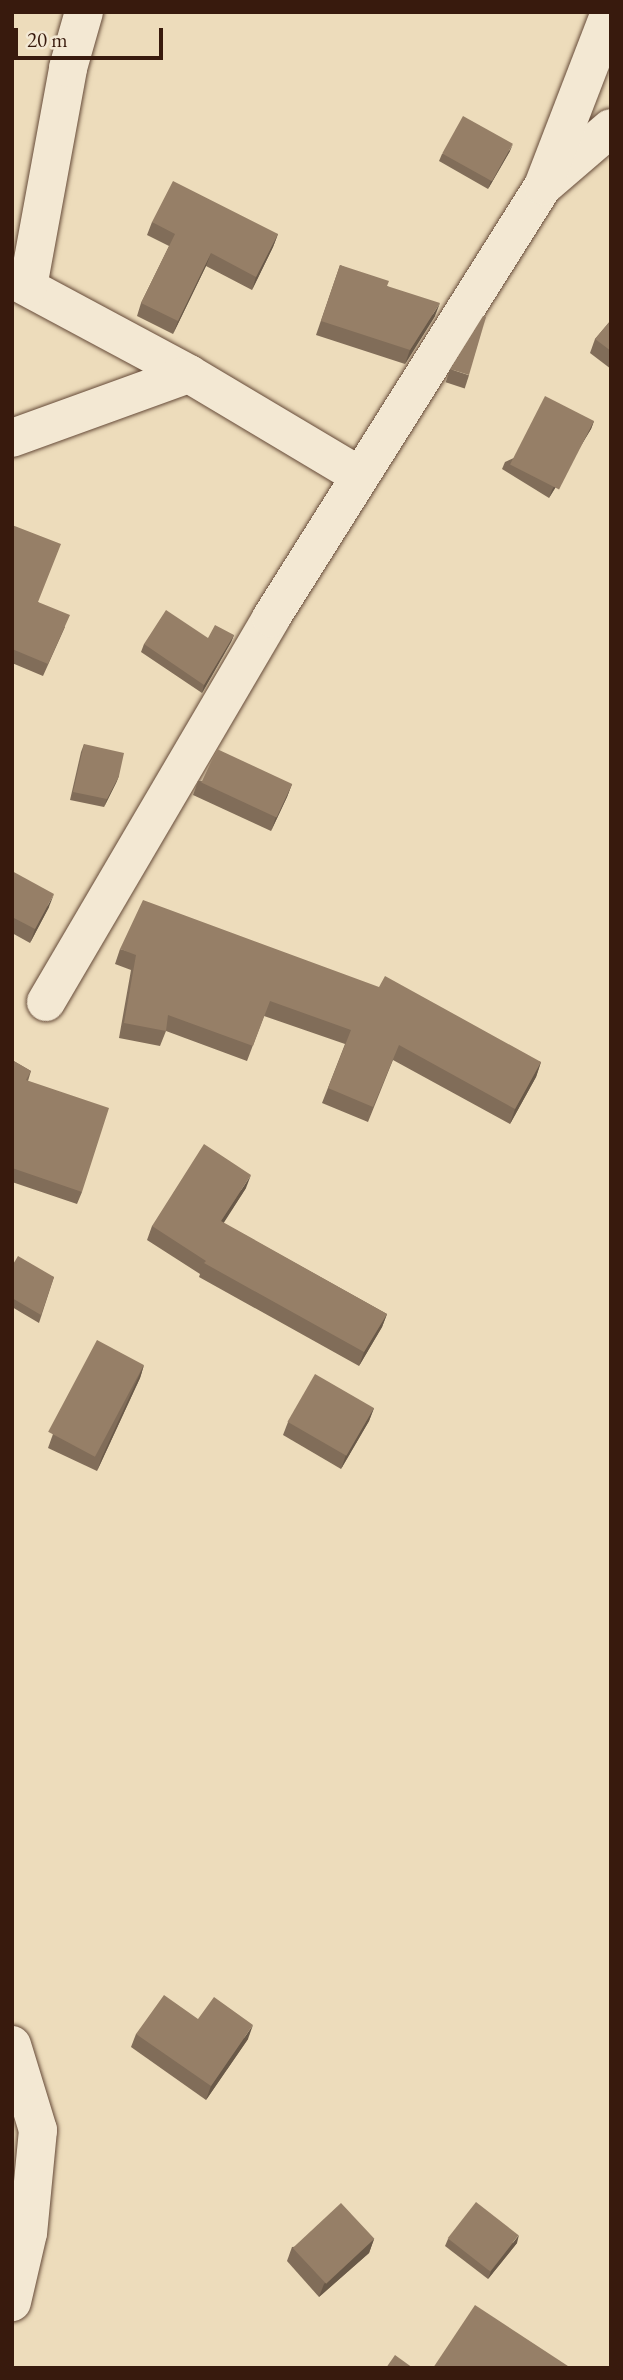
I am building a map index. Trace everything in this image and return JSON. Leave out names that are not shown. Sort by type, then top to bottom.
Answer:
[{"type":"street","points":[[84,12],[68,68],[20,283],[190,374],[359,476]]},
{"type":"street","points":[[46,1002],[271,618],[542,186],[610,12]]},
{"type":"street","points":[[542,186],[611,128]]},
{"type":"street","points":[[12,438],[190,374]]},
{"type":"street","points":[[12,2045],[38,2130],[27,2234],[12,2302]]},
{"type":"building","points":[[463,116],[513,144],[492,181],[442,154]]},
{"type":"building","points":[[173,181],[278,234],[256,277],[211,253],[178,321],[141,303],[175,234],[152,222]]},
{"type":"building","points":[[340,265],[389,281],[387,286],[440,303],[410,350],[321,321]]},
{"type":"building","points":[[483,316],[486,317],[469,375],[450,369]]},
{"type":"building","points":[[611,320],[611,351],[595,339]]},
{"type":"building","points":[[545,396],[594,421],[559,490],[510,465]]},
{"type":"building","points":[[12,525],[61,544],[38,602],[70,615],[48,664],[12,649]]},
{"type":"building","points":[[166,610],[208,638],[215,625],[234,635],[204,685],[144,644]]},
{"type":"building","points":[[84,744],[124,753],[119,776],[107,799],[73,792]]},
{"type":"building","points":[[217,749],[292,784],[277,818],[201,783]]},
{"type":"building","points":[[12,871],[54,894],[35,929],[12,917]]},
{"type":"building","points":[[143,900],[379,987],[385,976],[541,1062],[515,1109],[399,1045],[373,1107],[328,1088],[351,1030],[270,1001],[253,1046],[168,1015],[166,1031],[124,1023],[136,955],[120,949]]},
{"type":"building","points":[[12,1060],[31,1071],[26,1080],[109,1108],[82,1192],[12,1168]]},
{"type":"building","points":[[204,1144],[251,1175],[221,1221],[387,1314],[364,1352],[204,1263],[206,1261],[152,1226]]},
{"type":"building","points":[[18,1256],[54,1277],[41,1315],[12,1298],[12,1266]]},
{"type":"building","points":[[97,1340],[144,1365],[95,1457],[48,1432]]},
{"type":"building","points":[[315,1374],[374,1408],[346,1456],[288,1422]]},
{"type":"building","points":[[164,1995],[198,2019],[214,1997],[253,2025],[211,2086],[136,2034]]},
{"type":"building","points":[[476,2202],[519,2235],[490,2271],[448,2238]]},
{"type":"building","points":[[341,2203],[374,2239],[326,2284],[293,2248]]},
{"type":"building","points":[[475,2305],[571,2368],[433,2368]]},
{"type":"building","points":[[395,2355],[413,2368],[386,2368]]}]
